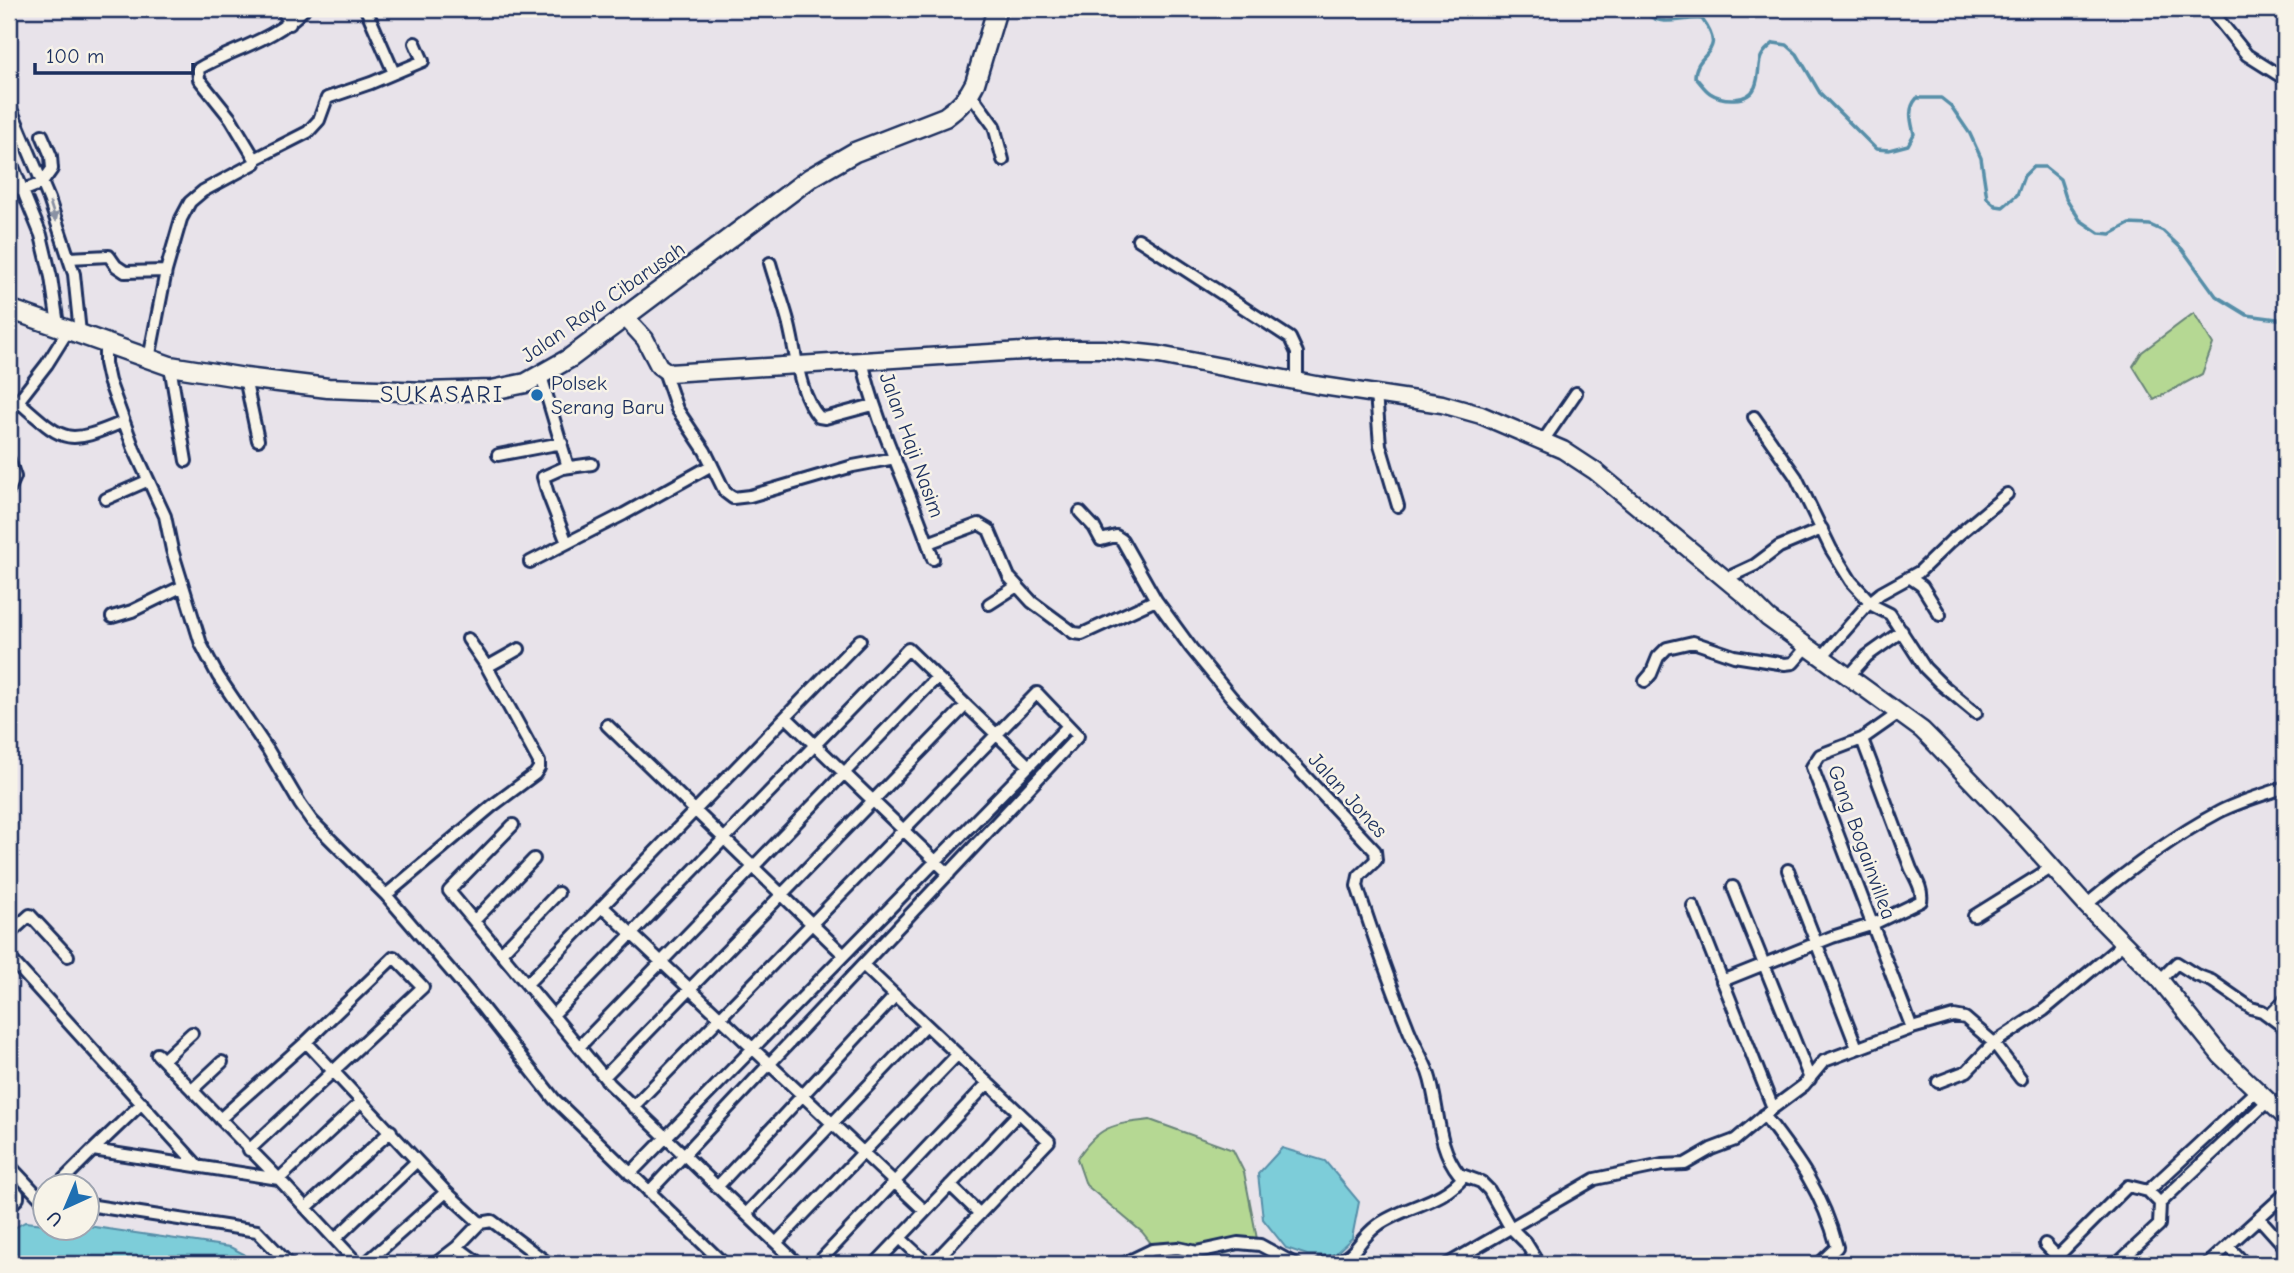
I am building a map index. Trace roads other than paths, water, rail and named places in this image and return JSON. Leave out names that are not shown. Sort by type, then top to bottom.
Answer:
[{"type":"main road","name":"Jalan Raya Cibarusah","points":[[9,309],[170,366],[246,379],[328,388],[425,392],[518,386],[570,358],[810,178],[855,152],[944,117],[955,110],[970,93],[979,74],[997,9]]},
{"type":"street","points":[[282,9],[290,24]]},
{"type":"street","points":[[255,159],[231,119],[200,79],[198,69],[261,41],[290,24],[304,9]]},
{"type":"street","points":[[366,9],[394,73]]},
{"type":"street","points":[[2210,9],[2247,55],[2285,79]]},
{"type":"street","points":[[149,359],[166,271],[181,219],[190,202],[203,191],[251,166],[255,159],[308,132],[319,120],[327,98],[423,61],[415,43]]},
{"type":"street","points":[[970,93],[994,126],[1003,160]]},
{"type":"street","points":[[9,103],[42,183],[74,274],[69,329],[9,413]]},
{"type":"street","points":[[22,191],[42,183],[52,169],[51,156],[42,135]]},
{"type":"street","points":[[9,157],[41,235],[51,277],[69,329]]},
{"type":"street","points":[[1138,239],[1290,338],[1297,353],[1297,381]]},
{"type":"street","points":[[69,258],[109,256],[125,272],[166,271]]},
{"type":"street","points":[[769,263],[787,316],[807,399],[819,417],[825,418],[873,405]]},
{"type":"street","points":[[625,317],[637,328],[664,370],[677,409],[690,425],[725,492],[737,499],[853,466],[895,458]]},
{"type":"street","points":[[105,342],[105,363],[109,381],[122,422],[165,516],[172,550],[196,630],[218,676],[268,750],[300,804],[312,821],[386,895],[481,1006],[554,1099],[723,1264]]},
{"type":"street","points":[[664,370],[682,372],[797,363],[1055,349],[1103,349],[1159,355],[1442,404],[1481,415],[1544,441],[1595,471],[1768,618],[1899,713],[1937,744],[2051,868],[2160,980],[2221,1056],[2285,1117]]},
{"type":"street","name":"Jalan Haji Nasim","points":[[862,360],[873,405],[928,543],[979,524],[985,526],[1005,570],[1017,586],[1032,602],[1074,633],[1082,634],[1156,600]]},
{"type":"street","points":[[170,366],[186,461]]},
{"type":"street","points":[[541,376],[568,467]]},
{"type":"street","points":[[246,379],[258,440]]},
{"type":"street","points":[[1376,393],[1380,445],[1398,506]]},
{"type":"street","points":[[1544,441],[1576,393]]},
{"type":"street","points":[[18,401],[51,430],[73,438],[95,434],[122,422]]},
{"type":"street","points":[[1754,418],[1796,477],[1831,549],[1847,575],[1870,602],[1890,614],[1925,668],[1976,713]]},
{"type":"street","points":[[498,455],[562,443]]},
{"type":"street","points":[[9,460],[15,477],[9,490]]},
{"type":"street","points":[[567,543],[543,477],[568,467],[592,464]]},
{"type":"street","points":[[530,562],[712,465]]},
{"type":"street","points":[[106,499],[148,481]]},
{"type":"street","points":[[1821,658],[1870,602],[1923,569],[1951,541],[2007,494]]},
{"type":"street","name":"Jalan Jones","points":[[1080,512],[1094,527],[1101,540],[1116,536],[1122,540],[1156,600],[1191,648],[1232,698],[1375,851],[1376,860],[1359,876],[1357,887],[1402,1013],[1430,1079],[1443,1142],[1456,1170],[1484,1185],[1510,1227],[1526,1242],[1539,1264]]},
{"type":"street","points":[[1725,579],[1755,565],[1779,547],[1822,529]]},
{"type":"street","points":[[928,543],[933,559]]},
{"type":"street","points":[[1909,577],[1922,586],[1940,615]]},
{"type":"street","points":[[112,617],[132,611],[183,586]]},
{"type":"street","points":[[989,604],[1017,586]]},
{"type":"street","points":[[1848,677],[1867,656],[1902,631]]},
{"type":"street","points":[[386,895],[539,768],[539,762],[487,667],[468,639]]},
{"type":"street","points":[[527,984],[860,640]]},
{"type":"street","points":[[1644,681],[1651,674],[1658,657],[1667,648],[1680,645],[1698,642],[1726,654],[1785,664],[1793,663],[1807,647]]},
{"type":"street","points":[[487,667],[519,649]]},
{"type":"street","points":[[553,1015],[908,649],[1029,766]]},
{"type":"street","points":[[579,1047],[937,677]]},
{"type":"street","points":[[634,1107],[1037,693],[1078,737],[649,1192]]},
{"type":"street","points":[[604,1077],[966,705]]},
{"type":"street","name":"Gang Bogainvillea","points":[[1899,713],[1862,739],[1820,755],[1812,767],[1912,1028]]},
{"type":"street","points":[[786,717],[949,874]]},
{"type":"street","points":[[607,725],[844,955]]},
{"type":"street","points":[[630,1174],[1068,726]]},
{"type":"street","points":[[1722,981],[1871,925],[1921,901],[1922,896],[1862,739]]},
{"type":"street","points":[[2086,905],[2116,880],[2213,816],[2285,787]]},
{"type":"street","points":[[513,825],[449,891],[604,1077],[798,1264]]},
{"type":"street","points":[[474,921],[534,859]]},
{"type":"street","points":[[1974,916],[2051,868]]},
{"type":"street","points":[[1788,870],[1857,1048]]},
{"type":"street","points":[[1733,887],[1810,1079]]},
{"type":"street","points":[[500,953],[558,893]]},
{"type":"street","points":[[602,906],[925,1211]]},
{"type":"street","points":[[1693,906],[1768,1111],[1812,1181],[1832,1229],[1837,1247],[1819,1264]]},
{"type":"street","points":[[9,934],[30,915],[68,956]]},
{"type":"street","points":[[1938,1082],[1967,1071],[1994,1043],[2044,1010],[2124,943]]},
{"type":"street","points":[[9,957],[198,1166]]},
{"type":"street","points":[[220,1119],[306,1042],[394,957],[423,987],[249,1150]]},
{"type":"street","points":[[2160,980],[2177,963],[2212,981],[2285,1028]]},
{"type":"street","points":[[863,965],[1049,1141],[930,1264],[900,1238]]},
{"type":"street","points":[[717,1187],[895,996]]},
{"type":"street","points":[[2269,1016],[2285,1000]]},
{"type":"street","points":[[1448,1264],[1595,1179],[1662,1165],[1690,1163],[1711,1149],[1735,1140],[1810,1079],[1824,1061],[1912,1028],[1960,1017],[1970,1021],[1994,1043],[2021,1079]]},
{"type":"street","points":[[746,1214],[926,1025]]},
{"type":"street","points":[[192,1033],[160,1057],[358,1264]]},
{"type":"street","points":[[306,1042],[446,1192],[480,1223]]},
{"type":"street","points":[[776,1244],[957,1055]]},
{"type":"street","points":[[192,1090],[222,1062]]},
{"type":"street","points":[[817,1264],[988,1083]]},
{"type":"street","points":[[2148,1191],[2263,1095]]},
{"type":"street","points":[[2117,1264],[2159,1225],[2160,1203],[2263,1095]]},
{"type":"street","points":[[279,1179],[361,1102]]},
{"type":"street","points":[[70,1172],[142,1103]]},
{"type":"street","points":[[875,1264],[1019,1113]]},
{"type":"street","points":[[306,1208],[391,1131]]},
{"type":"street","points":[[93,1150],[279,1179]]},
{"type":"street","points":[[335,1239],[417,1161]]},
{"type":"street","points":[[9,1165],[32,1188]]},
{"type":"street","points":[[1321,1264],[1343,1261],[1378,1224],[1447,1192],[1464,1176]]},
{"type":"street","points":[[9,1184],[18,1194],[18,1198]]},
{"type":"street","points":[[950,1185],[980,1214]]},
{"type":"street","points":[[2045,1244],[2060,1260],[2128,1186],[2148,1191],[2160,1203]]},
{"type":"street","points":[[365,1264],[446,1192]]},
{"type":"street","points":[[2208,1264],[2285,1194]]},
{"type":"street","points":[[18,1198],[32,1199]]},
{"type":"street","points":[[9,1208],[18,1198]]},
{"type":"street","points":[[102,1207],[257,1231],[289,1264]]},
{"type":"street","points":[[2259,1218],[2285,1247]]},
{"type":"street","points":[[435,1264],[457,1247],[480,1223],[492,1221],[549,1264]]},
{"type":"street","points":[[1123,1264],[1152,1250],[1178,1248],[1197,1252],[1238,1242],[1260,1245],[1294,1264]]},
{"type":"street","points":[[2228,1246],[2245,1264]]},
{"type":"street","points":[[457,1247],[480,1264]]},
{"type":"water","points":[[1282,1148],[1325,1161],[1359,1202],[1352,1238],[1333,1256],[1307,1255],[1286,1248],[1263,1219],[1258,1174]]},
{"type":"water","points":[[25,1222],[32,1223],[32,1242],[102,1242],[102,1228],[230,1247],[244,1254],[253,1264],[9,1264],[9,1231]]},
{"type":"waterway","points":[[1642,9],[1663,21],[1702,19],[1709,31],[1712,46],[1696,69],[1695,77],[1708,91],[1721,98],[1741,98],[1752,92],[1763,54],[1774,43],[1787,45],[1797,54],[1820,93],[1876,149],[1889,150],[1908,145],[1914,134],[1911,115],[1914,102],[1917,98],[1941,98],[1951,106],[1970,134],[1981,158],[1987,198],[1996,206],[2003,207],[2017,195],[2024,176],[2033,167],[2045,167],[2060,179],[2066,198],[2080,220],[2099,233],[2111,234],[2129,224],[2150,225],[2163,231],[2182,249],[2216,296],[2247,315],[2285,320]]},
{"type":"place","name":"Polsek Serang Baru","points":[[537,395]]},
{"type":"district","name":"SUKASARI","points":[[442,394]]}]
